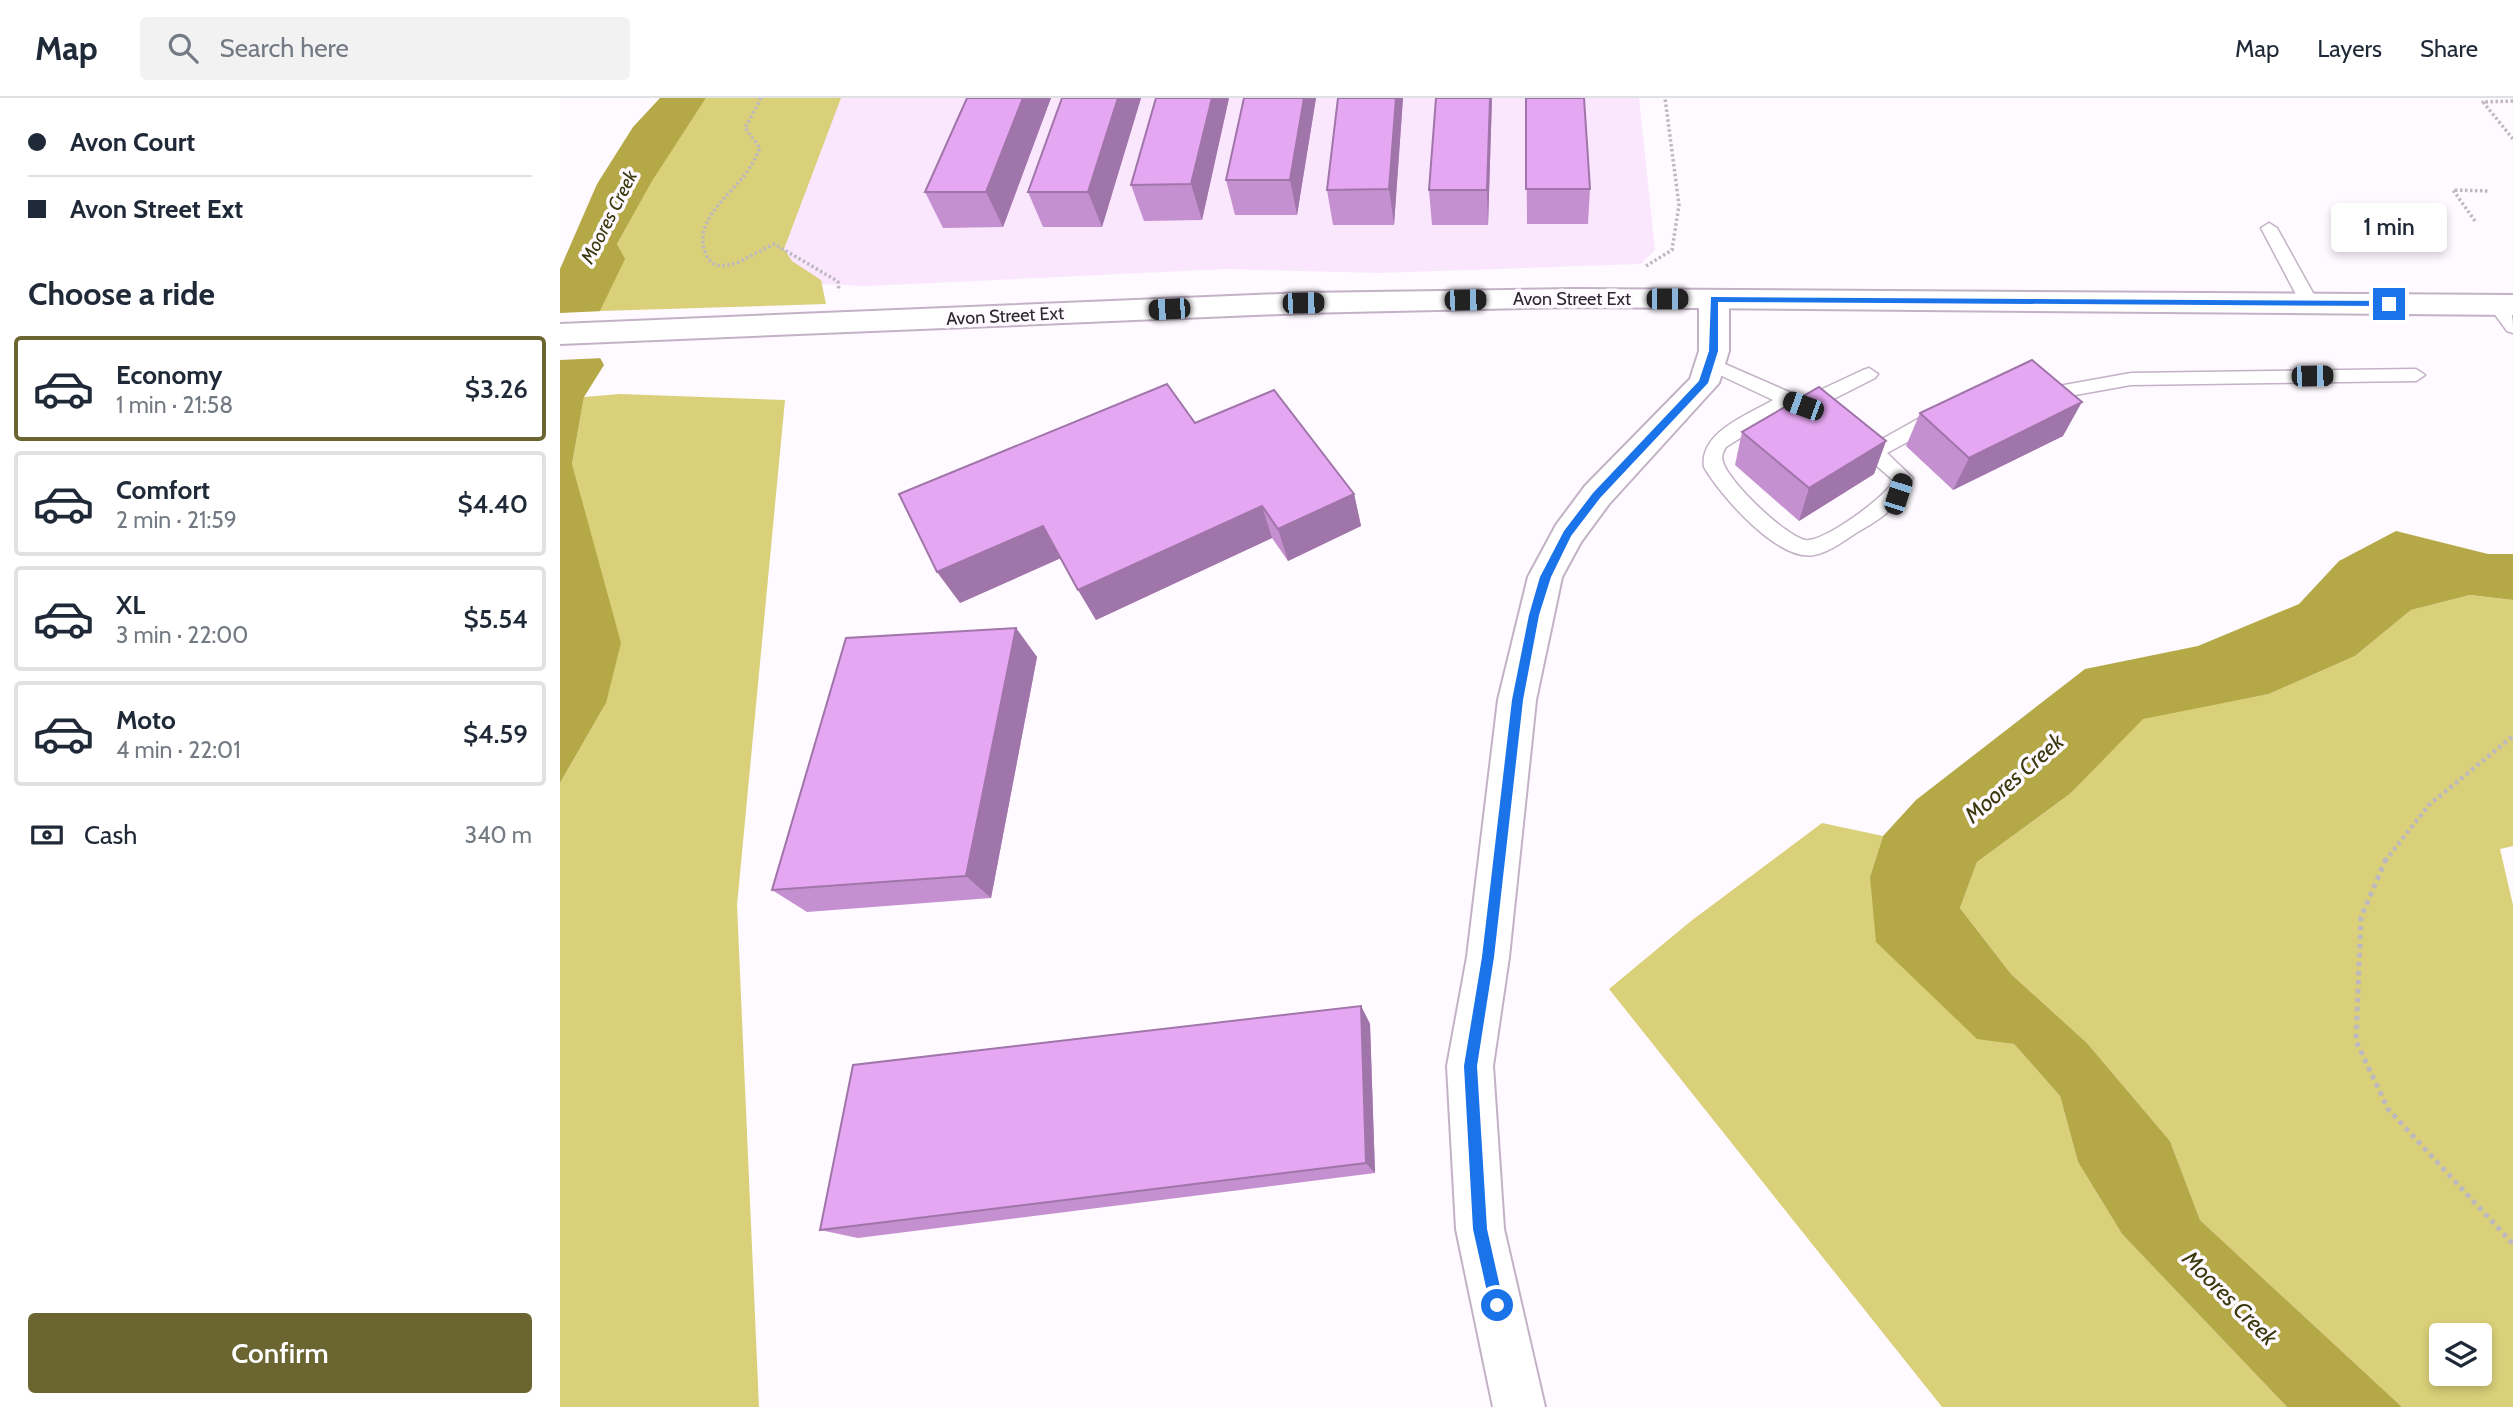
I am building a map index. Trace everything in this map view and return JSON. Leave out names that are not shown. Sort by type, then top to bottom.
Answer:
[{"type":"main road","name":"Avon Street Ext","points":[[560,334],[1303,303],[1714,299],[2309,302],[2508,312]]},
{"type":"main road","points":[[1519,1407],[1480,1229],[1470,1066],[1488,957],[1517,700],[1534,615],[1545,577],[1568,534],[1597,495],[1693,397],[1712,364],[1714,299]]},
{"type":"lane","points":[[2269,228],[2309,302]]},
{"type":"lane","points":[[1712,364],[1765,386],[1787,400],[1803,406],[1869,374]]},
{"type":"lane","points":[[2022,390],[2053,393],[2131,379],[2416,375]]},
{"type":"lane","points":[[1787,400],[1718,442],[1712,454],[1714,467],[1770,528],[1791,546],[1812,548],[1863,520],[1898,494],[1903,478],[1812,401]]},
{"type":"lane","points":[[1874,452],[1956,407]]},
{"type":"path","points":[[761,98],[745,128],[760,148],[759,156],[748,176],[708,218],[701,236],[702,248],[708,260],[717,265],[728,266],[766,245],[774,244],[838,282],[837,300]]},
{"type":"path","points":[[2513,102],[2483,102],[2513,139]]},
{"type":"path","points":[[2475,220],[2453,190],[2488,191]]},
{"type":"path","points":[[2513,736],[2497,746],[2429,805],[2383,863],[2361,917],[2356,1041],[2388,1109],[2513,1244]]},
{"type":"shaded area","points":[[706,98],[841,98],[784,249],[792,261],[821,280],[826,304],[600,311],[624,259],[617,244],[652,180]]},
{"type":"shaded area","points":[[746,98],[1639,98],[1655,250],[1641,264],[1380,273],[1226,269],[868,286],[732,281]]},
{"type":"shaded area","points":[[620,394],[785,400],[737,905],[759,1407],[560,1407],[560,783],[606,703],[592,542],[572,464],[584,397]]},
{"type":"shaded area","points":[[2470,595],[2513,600],[2513,846],[2500,849],[2513,905],[2513,1407],[2402,1407],[2200,1220],[2170,1141],[2087,1043],[2011,974],[1960,908],[1977,862],[2071,793],[2143,718],[2269,694],[2355,656],[2411,610]]},
{"type":"shaded area","points":[[1822,823],[1883,836],[1870,877],[1977,1038],[2014,1044],[2060,1096],[2078,1162],[2122,1234],[2287,1407],[1942,1407],[1609,989],[1691,921]]},
{"type":"water","name":"Moores Creek","points":[[660,98],[706,98],[652,181],[617,244],[625,259],[588,336],[604,365],[584,397],[572,464],[621,643],[606,703],[560,783],[560,269],[597,184],[633,127]]},
{"type":"water","name":"Moores Creek","points":[[2396,531],[2488,554],[2513,554],[2513,600],[2470,595],[2411,610],[2355,656],[2269,694],[2143,719],[2071,793],[1977,862],[1960,908],[2011,974],[2087,1043],[2170,1141],[2200,1220],[2402,1407],[2287,1407],[2122,1234],[2078,1162],[2060,1096],[2014,1044],[1977,1039],[1876,942],[1870,877],[1883,836],[1916,800],[2085,669],[2198,646],[2299,604],[2339,561]]},
{"type":"pier","points":[[604,311],[592,336],[604,358],[560,360],[560,313]]},
{"type":"building","points":[[967,98],[1023,98],[986,192],[925,192]]},
{"type":"building","points":[[1062,98],[1118,98],[1088,192],[1028,192]]},
{"type":"building","points":[[1156,98],[1212,98],[1191,184],[1131,185]]},
{"type":"building","points":[[1244,98],[1304,98],[1290,180],[1226,180]]},
{"type":"building","points":[[1338,98],[1396,98],[1389,189],[1327,190]]},
{"type":"building","points":[[1436,98],[1490,98],[1487,190],[1429,190]]},
{"type":"building","points":[[1526,98],[1584,98],[1590,189],[1526,189]]},
{"type":"building","points":[[2032,360],[2082,402],[1969,458],[1920,413]]},
{"type":"building","points":[[1167,384],[1195,423],[1274,390],[1354,494],[1278,529],[1262,506],[1078,590],[1043,526],[937,572],[899,494]]},
{"type":"building","points":[[1819,387],[1886,441],[1809,488],[1742,432]]},
{"type":"building","points":[[1016,628],[966,876],[772,890],[846,638]]},
{"type":"building","points":[[1361,1006],[1366,1163],[820,1230],[853,1065]]},
{"type":"route","points":[[1497,1305],[1480,1229],[1470,1066],[1488,957],[1517,700],[1534,615],[1545,577],[1568,534],[1597,495],[1704,383],[1714,351],[1714,299],[2389,304]]}]
